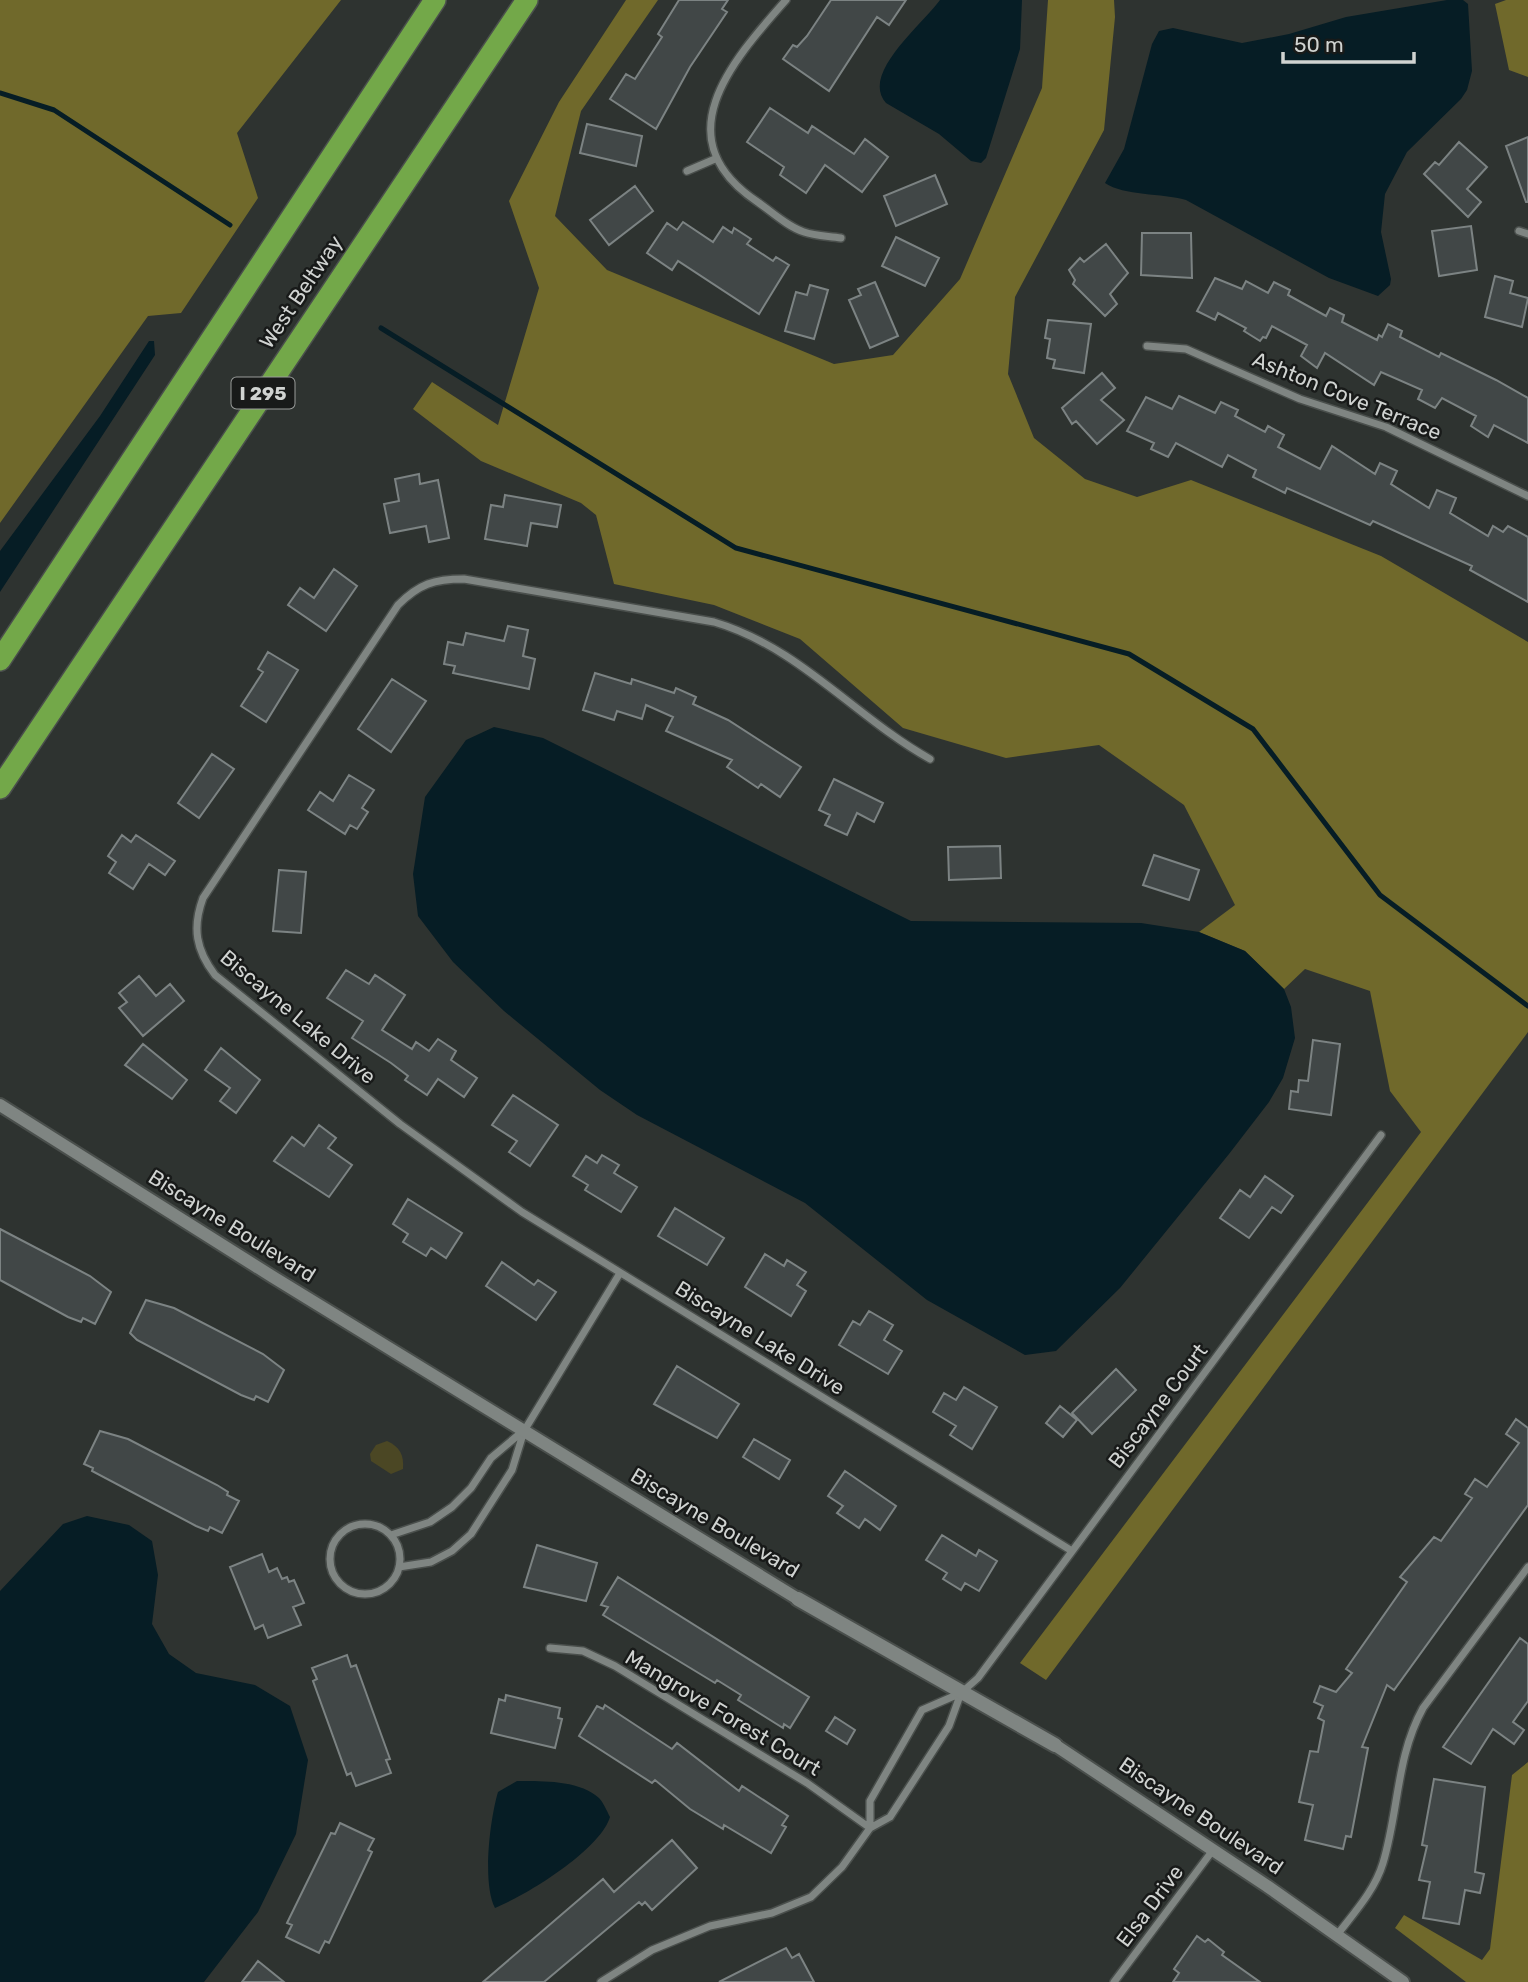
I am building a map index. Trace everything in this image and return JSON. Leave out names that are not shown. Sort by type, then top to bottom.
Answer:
[{"type":"highway","points":[[0,660],[435,0]]},
{"type":"highway","name":"West Beltway","points":[[0,788],[527,0]]},
{"type":"main road","name":"Biscayne Boulevard","points":[[798,1599],[1055,1745]]},
{"type":"street","points":[[786,0],[757,33],[718,91],[711,114],[710,137],[715,159],[724,175],[738,189],[802,232],[841,238]]},
{"type":"street","points":[[687,171],[715,159]]},
{"type":"street","points":[[1519,230],[1528,234]]},
{"type":"street","name":"Ashton Cove Terrace","points":[[1147,346],[1186,349],[1300,399],[1386,427],[1528,496]]},
{"type":"street","name":"Biscayne Lake Drive","points":[[930,759],[898,741],[798,661],[738,629],[714,622],[490,584],[439,579],[425,583],[398,605],[203,898],[196,918],[196,938],[203,960],[215,975],[455,1167],[522,1213],[1072,1551]]},
{"type":"street","name":"Biscayne Boulevard","points":[[0,1105],[272,1277],[798,1599]]},
{"type":"street","name":"Biscayne Court","points":[[961,1693],[978,1678],[1381,1135]]},
{"type":"street","points":[[399,1567],[431,1562],[452,1551],[471,1534],[512,1471],[524,1431],[620,1273]]},
{"type":"street","points":[[391,1535],[430,1522],[452,1507],[471,1488],[498,1451],[524,1431]]},
{"type":"street","points":[[372,1524],[391,1535],[397,1545],[399,1567],[387,1586],[366,1594],[344,1587],[331,1568],[333,1545],[349,1528],[372,1524]]},
{"type":"street","points":[[1337,1935],[1371,1888],[1383,1862],[1403,1752],[1411,1729],[1423,1708],[1528,1567]]},
{"type":"street","name":"Mangrove Forest Court","points":[[550,1648],[583,1651],[615,1666],[807,1783],[870,1828]]},
{"type":"street","points":[[870,1828],[870,1801],[922,1710],[961,1693]]},
{"type":"street","points":[[601,1982],[652,1950],[675,1940],[710,1927],[772,1913],[811,1897],[842,1867],[870,1828],[890,1817],[949,1726],[961,1693]]},
{"type":"street","name":"Biscayne Boulevard","points":[[1055,1745],[1213,1850],[1403,1982]]},
{"type":"street","name":"Elsa Drive","points":[[1114,1982],[1213,1850]]},
{"type":"shaded area","points":[[0,0],[341,0],[237,133],[258,198],[181,313],[148,316],[0,523]]},
{"type":"shaded area","points":[[626,0],[658,0],[581,111],[555,216],[607,270],[834,364],[893,355],[960,279],[1042,88],[1048,0],[1114,0],[1115,17],[1104,130],[1015,297],[1008,374],[1034,438],[1085,479],[1137,497],[1191,480],[1381,556],[1528,642],[1528,1032],[1046,1680],[1020,1663],[1421,1132],[1390,1091],[1370,991],[1305,969],[1284,989],[1245,951],[1199,932],[1235,905],[1184,805],[1099,745],[1006,758],[903,728],[800,639],[714,605],[614,584],[596,515],[581,503],[481,461],[413,409],[432,382],[498,425],[539,288],[509,201],[559,102]]},
{"type":"shaded area","points":[[1506,0],[1528,0],[1528,77],[1509,70],[1495,4]]},
{"type":"shaded area","points":[[387,1441],[398,1449],[403,1460],[403,1469],[391,1474],[371,1461],[370,1454],[376,1445]]},
{"type":"shaded area","points":[[1528,1762],[1528,1982],[1466,1982],[1395,1928],[1404,1915],[1482,1960],[1490,1949],[1512,1775]]},
{"type":"water","points":[[940,0],[1022,0],[1020,49],[986,158],[981,163],[971,161],[939,134],[886,103],[880,91],[881,78],[896,50]]},
{"type":"water","points":[[1447,0],[1463,0],[1468,4],[1472,71],[1467,90],[1461,99],[1407,152],[1385,194],[1381,232],[1391,279],[1390,285],[1378,296],[1329,278],[1186,200],[1122,190],[1105,183],[1124,149],[1152,44],[1159,31],[1173,28],[1242,43],[1289,34],[1346,17]]},
{"type":"water","points":[[149,341],[154,341],[155,355],[0,592],[0,551],[100,416]]},
{"type":"water","points":[[494,727],[543,738],[911,921],[1141,923],[1199,932],[1245,951],[1284,989],[1291,1007],[1295,1038],[1283,1078],[1269,1102],[1229,1154],[1120,1288],[1056,1351],[1025,1355],[927,1300],[805,1203],[637,1115],[600,1090],[504,1011],[453,962],[418,916],[413,874],[425,797],[466,740]]},
{"type":"water","points":[[87,1516],[129,1525],[152,1541],[158,1575],[152,1624],[169,1654],[196,1673],[255,1685],[290,1706],[308,1760],[296,1834],[258,1912],[204,1982],[0,1982],[0,1591],[63,1524]]},
{"type":"water","points":[[517,1781],[560,1783],[582,1788],[599,1798],[610,1817],[604,1830],[578,1857],[543,1882],[495,1908],[488,1867],[492,1818],[498,1792]]},
{"type":"building","points":[[679,0],[728,0],[722,9],[727,12],[690,67],[656,129],[610,99],[626,74],[635,79],[662,37],[658,34]]},
{"type":"building","points":[[831,0],[906,0],[889,25],[877,17],[829,91],[783,59],[793,45],[797,47],[807,36]]},
{"type":"building","points":[[770,108],[808,133],[812,126],[854,154],[865,139],[888,157],[862,192],[825,165],[806,193],[780,175],[784,167],[747,142]]},
{"type":"building","points":[[587,124],[642,136],[636,166],[580,153]]},
{"type":"building","points":[[1528,137],[1528,202],[1526,202],[1506,146]]},
{"type":"building","points":[[1459,142],[1487,167],[1467,189],[1481,202],[1468,217],[1424,174],[1435,162],[1439,165]]},
{"type":"building","points":[[935,175],[947,204],[896,226],[884,196]]},
{"type":"building","points":[[635,186],[653,211],[609,245],[590,220]]},
{"type":"building","points":[[683,222],[713,242],[723,227],[732,233],[734,228],[751,239],[747,244],[773,261],[776,257],[789,265],[759,314],[678,261],[672,270],[647,253],[667,223],[677,230]]},
{"type":"building","points":[[1471,226],[1477,270],[1439,276],[1432,231]]},
{"type":"building","points":[[1142,233],[1191,233],[1192,278],[1141,275]]},
{"type":"building","points":[[896,237],[939,258],[925,286],[882,266]]},
{"type":"building","points":[[1106,244],[1128,273],[1110,294],[1117,304],[1105,316],[1073,284],[1075,280],[1069,270],[1080,258],[1084,262]]},
{"type":"building","points":[[1495,276],[1513,281],[1510,293],[1528,298],[1522,327],[1485,317]]},
{"type":"building","points":[[1215,278],[1242,289],[1246,281],[1268,293],[1274,282],[1290,290],[1288,295],[1326,316],[1330,308],[1344,315],[1342,322],[1377,340],[1379,335],[1382,337],[1388,324],[1402,331],[1400,337],[1439,357],[1441,353],[1496,380],[1528,398],[1528,443],[1494,425],[1488,437],[1471,426],[1476,416],[1442,398],[1435,408],[1418,399],[1422,390],[1381,372],[1374,385],[1325,353],[1317,368],[1301,356],[1307,345],[1272,326],[1266,338],[1263,337],[1260,341],[1244,331],[1246,328],[1218,313],[1215,320],[1197,311]]},
{"type":"building","points":[[875,282],[898,336],[870,348],[849,300],[861,295],[858,289]]},
{"type":"building","points":[[810,285],[828,290],[814,339],[785,331],[796,292],[807,295]]},
{"type":"building","points":[[1048,320],[1091,324],[1084,373],[1053,368],[1055,360],[1047,358],[1050,339],[1045,338]]},
{"type":"building","points":[[1102,373],[1115,388],[1101,400],[1124,420],[1097,444],[1076,421],[1072,424],[1062,408]]},
{"type":"building","points":[[1179,396],[1215,413],[1221,402],[1238,410],[1235,416],[1265,432],[1268,426],[1284,435],[1278,447],[1320,469],[1332,446],[1375,474],[1380,463],[1397,471],[1391,484],[1429,508],[1437,490],[1456,498],[1450,513],[1488,536],[1493,526],[1503,532],[1508,526],[1528,537],[1528,602],[1470,570],[1472,566],[1373,521],[1370,525],[1287,488],[1285,493],[1253,477],[1256,470],[1228,455],[1222,467],[1176,443],[1168,457],[1151,449],[1154,443],[1127,431],[1146,397],[1172,409]]},
{"type":"building","points":[[419,474],[420,484],[438,480],[449,538],[429,542],[426,526],[390,533],[384,504],[399,501],[395,479]]},
{"type":"building","points":[[505,495],[561,505],[557,527],[531,523],[527,546],[485,539],[491,505],[503,507]]},
{"type":"building","points":[[334,569],[357,586],[326,631],[288,605],[300,588],[314,598]]},
{"type":"building","points":[[508,626],[528,630],[523,656],[535,659],[529,689],[453,673],[455,666],[444,664],[448,642],[463,645],[466,633],[504,641]]},
{"type":"building","points":[[268,652],[298,670],[266,722],[241,706],[263,672],[258,669]]},
{"type":"building","points":[[595,673],[631,684],[632,679],[674,693],[676,688],[696,697],[693,704],[728,720],[801,767],[780,797],[761,784],[758,788],[727,767],[732,760],[666,731],[673,717],[646,705],[642,719],[617,711],[614,720],[583,710]]},
{"type":"building","points":[[392,679],[426,701],[391,752],[358,729]]},
{"type":"building","points":[[212,754],[234,769],[199,818],[178,803]]},
{"type":"building","points":[[349,775],[374,790],[362,808],[368,812],[357,829],[350,825],[345,834],[308,810],[320,792],[333,801]]},
{"type":"building","points":[[834,779],[883,803],[874,822],[857,813],[847,835],[825,825],[830,815],[819,810]]},
{"type":"building","points":[[122,835],[131,842],[136,835],[175,861],[165,875],[149,864],[133,889],[109,873],[116,862],[108,856]]},
{"type":"building","points":[[1000,846],[1001,878],[949,880],[948,847]]},
{"type":"building","points":[[1154,855],[1199,870],[1189,900],[1143,885]]},
{"type":"building","points":[[279,870],[306,872],[301,933],[273,931]]},
{"type":"building","points":[[346,970],[369,984],[375,975],[405,995],[382,1030],[412,1049],[416,1042],[429,1051],[438,1039],[456,1051],[451,1060],[477,1078],[464,1097],[438,1079],[427,1095],[405,1080],[408,1076],[391,1063],[352,1038],[363,1021],[327,998]]},
{"type":"building","points":[[139,976],[156,996],[170,984],[184,1001],[143,1036],[119,1008],[127,1002],[119,993]]},
{"type":"building","points":[[1313,1040],[1340,1044],[1331,1115],[1289,1109],[1291,1091],[1298,1092],[1299,1080],[1308,1081]]},
{"type":"building","points":[[143,1044],[187,1080],[172,1099],[125,1065]]},
{"type":"building","points":[[221,1048],[260,1080],[236,1113],[220,1101],[230,1088],[205,1070]]},
{"type":"building","points":[[513,1095],[558,1125],[530,1166],[509,1152],[517,1141],[492,1125]]},
{"type":"building","points":[[319,1125],[336,1138],[328,1148],[352,1165],[329,1197],[274,1161],[292,1137],[304,1146]]},
{"type":"building","points":[[602,1155],[619,1165],[614,1173],[637,1187],[621,1212],[585,1190],[588,1185],[573,1176],[586,1156],[597,1163]]},
{"type":"building","points":[[1265,1176],[1293,1196],[1281,1213],[1272,1207],[1249,1238],[1220,1218],[1240,1190],[1250,1197]]},
{"type":"building","points":[[408,1199],[462,1233],[446,1258],[431,1248],[426,1256],[403,1242],[408,1234],[393,1224]]},
{"type":"building","points":[[675,1208],[724,1238],[707,1265],[658,1236]]},
{"type":"building","points":[[0,1229],[90,1276],[111,1292],[95,1324],[83,1318],[81,1322],[68,1317],[0,1280]]},
{"type":"building","points":[[765,1254],[784,1266],[787,1260],[806,1272],[797,1285],[806,1291],[791,1316],[745,1287]]},
{"type":"building","points":[[502,1262],[534,1285],[538,1280],[556,1292],[536,1320],[486,1286]]},
{"type":"building","points":[[146,1300],[174,1308],[263,1354],[284,1370],[268,1402],[256,1396],[254,1400],[241,1395],[137,1340],[130,1333]]},
{"type":"building","points":[[869,1311],[893,1325],[884,1340],[902,1351],[888,1374],[839,1345],[853,1321],[860,1325]]},
{"type":"building","points":[[677,1366],[739,1404],[717,1438],[654,1404]]},
{"type":"building","points":[[1116,1369],[1136,1390],[1092,1434],[1072,1413]]},
{"type":"building","points":[[964,1387],[997,1407],[972,1449],[950,1435],[956,1426],[933,1412],[944,1393],[956,1400]]},
{"type":"building","points":[[1060,1406],[1077,1420],[1063,1437],[1046,1423]]},
{"type":"building","points":[[1516,1419],[1528,1428],[1528,1505],[1394,1690],[1387,1685],[1362,1747],[1368,1748],[1351,1837],[1346,1836],[1343,1849],[1305,1840],[1313,1805],[1299,1802],[1310,1751],[1318,1752],[1324,1721],[1318,1718],[1323,1706],[1314,1702],[1320,1686],[1336,1692],[1352,1673],[1346,1669],[1407,1582],[1400,1577],[1434,1537],[1441,1541],[1472,1498],[1465,1494],[1475,1479],[1487,1487],[1519,1443],[1506,1434]]},
{"type":"building","points":[[100,1431],[128,1439],[217,1485],[228,1492],[227,1495],[239,1501],[222,1533],[210,1527],[208,1531],[196,1526],[92,1471],[93,1468],[84,1464]]},
{"type":"building","points":[[754,1439],[790,1460],[779,1479],[743,1457]]},
{"type":"building","points":[[845,1471],[896,1506],[880,1530],[865,1519],[859,1528],[837,1513],[843,1506],[828,1496]]},
{"type":"building","points":[[942,1535],[976,1556],[979,1550],[997,1561],[979,1591],[965,1583],[961,1590],[943,1579],[947,1573],[926,1560]]},
{"type":"building","points":[[537,1545],[597,1563],[586,1601],[524,1587]]},
{"type":"building","points":[[262,1554],[269,1572],[277,1568],[282,1579],[287,1577],[289,1582],[294,1580],[304,1603],[293,1607],[301,1625],[268,1638],[263,1625],[255,1629],[230,1567]]},
{"type":"building","points":[[618,1577],[809,1697],[790,1728],[784,1724],[783,1728],[738,1700],[741,1695],[717,1680],[715,1683],[603,1615],[608,1607],[601,1605]]},
{"type":"building","points":[[1520,1638],[1528,1644],[1528,1701],[1513,1722],[1524,1730],[1514,1744],[1493,1729],[1471,1764],[1443,1747]]},
{"type":"building","points":[[347,1655],[351,1667],[356,1665],[390,1759],[386,1760],[391,1773],[356,1786],[351,1773],[347,1775],[313,1681],[317,1679],[312,1668]]},
{"type":"building","points":[[506,1695],[560,1708],[558,1718],[562,1719],[555,1748],[491,1733],[499,1699],[505,1701]]},
{"type":"building","points":[[605,1705],[672,1749],[677,1743],[739,1791],[742,1786],[788,1816],[782,1825],[786,1827],[771,1853],[724,1825],[723,1829],[690,1809],[655,1780],[652,1783],[579,1736],[597,1706],[603,1709]]},
{"type":"building","points":[[835,1717],[855,1730],[847,1744],[826,1731]]},
{"type":"building","points":[[1434,1779],[1485,1787],[1475,1872],[1484,1874],[1480,1893],[1465,1890],[1459,1924],[1423,1918],[1430,1882],[1419,1880],[1427,1846],[1422,1845]]},
{"type":"building","points":[[340,1823],[374,1839],[368,1850],[372,1852],[329,1943],[325,1941],[319,1953],[286,1937],[292,1925],[287,1923],[331,1833],[335,1834]]},
{"type":"building","points":[[672,1840],[697,1868],[652,1910],[645,1902],[642,1905],[639,1902],[544,1982],[483,1982],[603,1879],[614,1892]]},
{"type":"building","points":[[1197,1936],[1205,1942],[1208,1939],[1224,1952],[1222,1955],[1260,1982],[1173,1982],[1179,1973],[1174,1969]]},
{"type":"building","points":[[786,1948],[792,1958],[799,1954],[814,1982],[719,1982]]},
{"type":"building","points":[[258,1961],[284,1982],[242,1982]]},
{"type":"waterway","points":[[0,93],[54,110],[230,225]]},
{"type":"waterway","points":[[381,328],[736,548],[1129,654],[1253,729],[1380,895],[1528,1006]]}]
